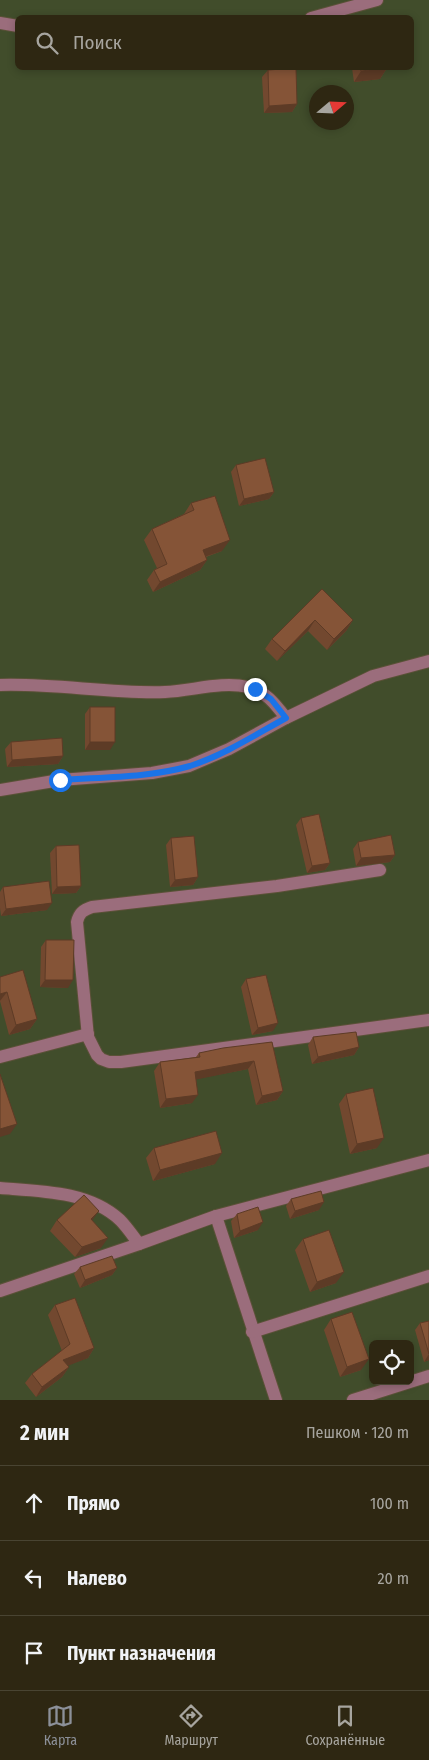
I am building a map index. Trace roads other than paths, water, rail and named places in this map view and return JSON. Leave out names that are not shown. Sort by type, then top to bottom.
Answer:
[{"type":"street","points":[[322,15],[377,0]]},
{"type":"street","points":[[0,23],[15,26]]},
{"type":"street","points":[[0,790],[60,780],[152,773],[189,766],[216,755],[286,718],[373,676],[429,662]]},
{"type":"street","points":[[0,685],[165,692],[238,685],[263,693],[271,699],[286,718]]},
{"type":"street","points":[[380,870],[277,886],[87,909],[79,916],[78,922],[88,1034],[96,1055],[109,1062],[121,1062],[429,1020]]},
{"type":"street","points":[[0,1057],[88,1034]]},
{"type":"street","points":[[0,1290],[139,1244],[216,1216],[429,1160]]},
{"type":"street","points":[[0,1188],[64,1195],[88,1200],[116,1216],[139,1244]]},
{"type":"street","points":[[216,1216],[252,1332],[276,1400]]},
{"type":"street","points":[[252,1332],[429,1276]]},
{"type":"street","points":[[353,1400],[429,1376]]}]
